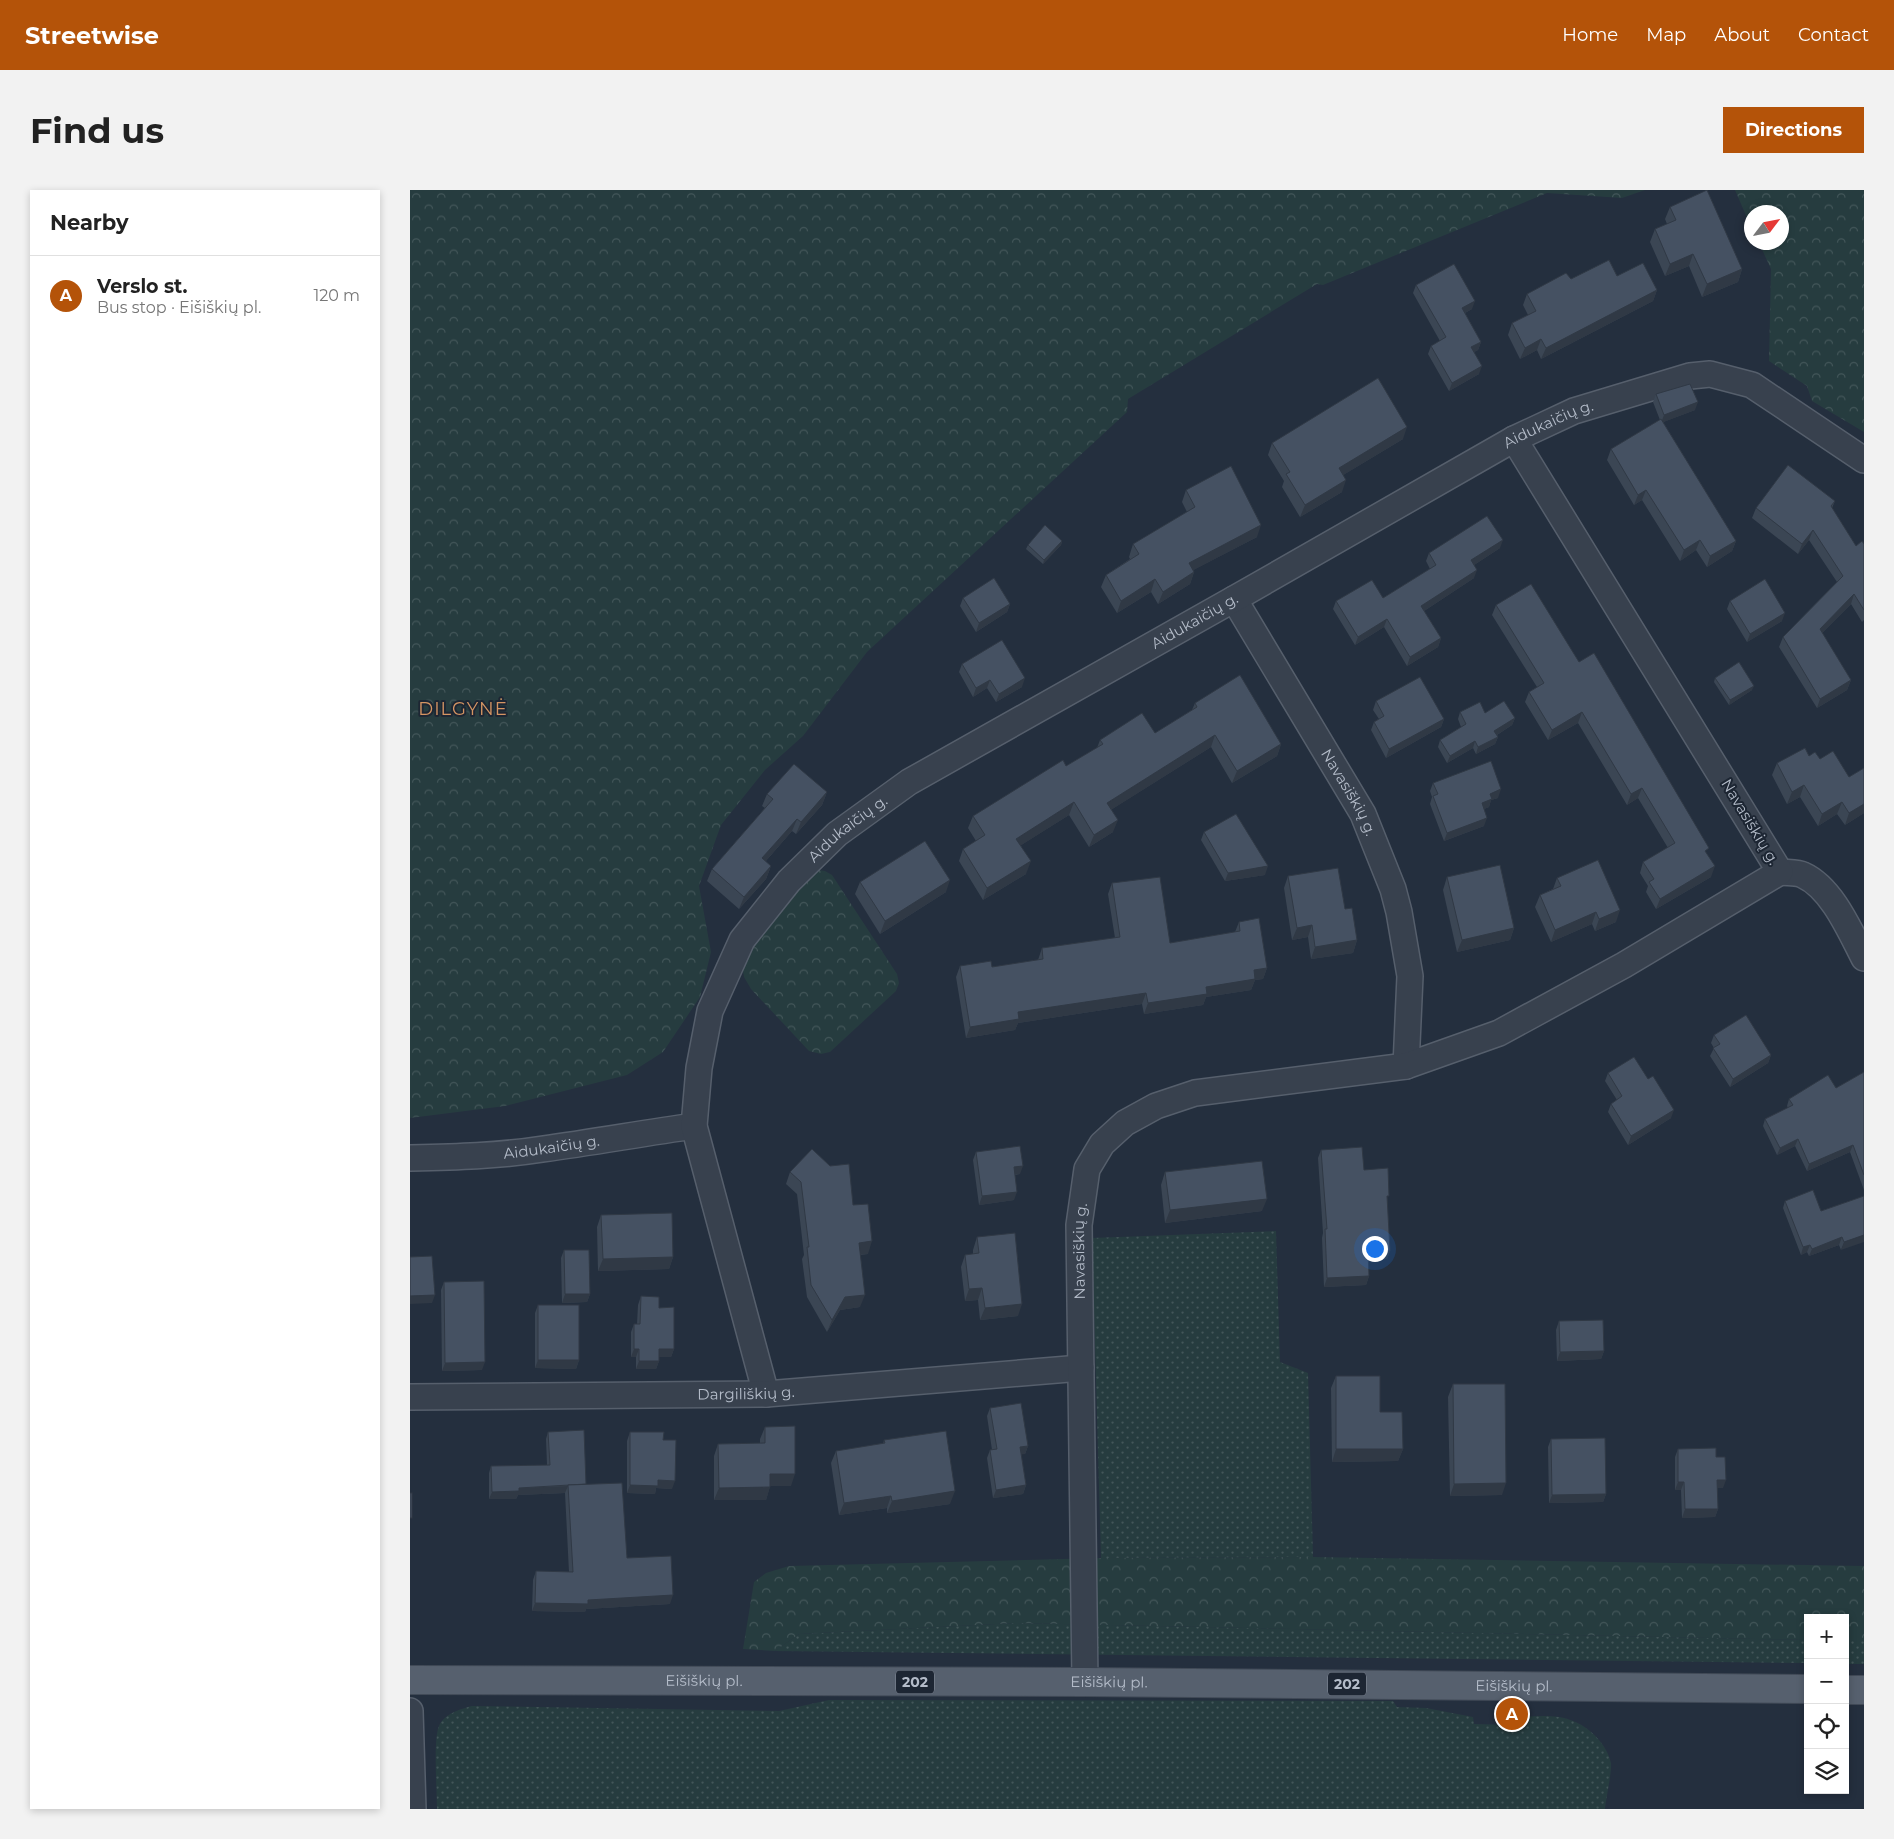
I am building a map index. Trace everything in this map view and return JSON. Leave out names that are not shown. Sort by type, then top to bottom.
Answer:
[{"type":"main road","name":"Eišiškių pl.","points":[[410,1680],[1085,1682],[1804,1689]]},
{"type":"main road","points":[[1849,1690],[1864,1690]]},
{"type":"street","name":"Aidukaičių g.","points":[[766,1394],[694,1126],[699,1068],[710,1011],[742,940],[788,881],[837,834],[909,782],[1514,439],[1574,411],[1690,376],[1710,374],[1752,385],[1864,460]]},
{"type":"street","name":"Navasiškių g.","points":[[1085,1682],[1079,1225],[1087,1169],[1102,1144],[1125,1123],[1156,1106],[1196,1093],[1406,1066],[1500,1033],[1624,965],[1780,872],[1514,439]]},
{"type":"street","name":"Navasiškių g.","points":[[1234,599],[1363,814],[1393,889],[1410,976],[1406,1066]]},
{"type":"street","points":[[1780,872],[1802,875],[1820,887],[1843,916],[1864,958]]},
{"type":"street","name":"Aidukaičių g.","points":[[410,1158],[468,1156],[542,1150],[694,1126]]},
{"type":"street","name":"Dargiliškių g.","points":[[410,1396],[766,1394],[1081,1368]]},
{"type":"street","points":[[410,1711],[413,1809]]},
{"type":"green space","points":[[410,190],[1645,190],[1622,198],[1547,193],[1323,285],[1317,284],[1128,399],[1127,412],[867,652],[803,736],[765,770],[721,825],[699,886],[711,952],[700,997],[663,1052],[627,1075],[505,1106],[410,1118]]},
{"type":"green space","points":[[1735,190],[1864,190],[1864,432],[1812,401],[1807,386],[1769,361],[1771,269],[1762,250],[1789,250],[1789,205],[1744,205],[1744,211]]},
{"type":"green space","points":[[818,870],[832,875],[897,974],[899,983],[896,991],[830,1052],[821,1054],[809,1051],[751,989],[744,977],[742,964],[765,925],[807,878]]},
{"type":"green space","points":[[1276,1231],[1280,1362],[1308,1373],[1313,1557],[1101,1558],[1092,1238]]},
{"type":"green space","points":[[1313,1557],[1864,1566],[1864,1641],[1849,1641],[1849,1614],[1804,1614],[1804,1640],[1016,1623],[799,1634],[775,1651],[743,1649],[754,1582],[766,1573],[789,1566],[1101,1558]]},
{"type":"green space","points":[[1016,1623],[1804,1640],[1804,1663],[775,1651],[799,1634]]},
{"type":"green space","points":[[1849,1641],[1864,1641],[1864,1664],[1849,1664]]},
{"type":"green space","points":[[829,1700],[1393,1701],[1397,1707],[1426,1708],[1473,1717],[1474,1724],[1513,1725],[1513,1717],[1548,1716],[1568,1719],[1592,1732],[1598,1739],[1608,1755],[1611,1763],[1611,1772],[1605,1809],[437,1809],[436,1753],[439,1726],[448,1715],[467,1707],[779,1711]]},
{"type":"building","points":[[1707,190],[1742,269],[1707,284],[1693,254],[1670,264],[1655,229],[1676,220],[1670,207]]},
{"type":"building","points":[[1609,260],[1617,276],[1643,263],[1657,290],[1546,348],[1541,339],[1525,348],[1512,323],[1536,311],[1527,294],[1566,273],[1571,279]]},
{"type":"building","points":[[1454,264],[1475,301],[1462,308],[1481,342],[1471,347],[1482,366],[1452,383],[1431,346],[1446,337],[1416,285]]},
{"type":"building","points":[[1378,378],[1407,427],[1339,468],[1346,480],[1305,505],[1286,474],[1290,472],[1272,443]]},
{"type":"building","points":[[1690,384],[1698,402],[1664,415],[1656,394]]},
{"type":"building","points":[[1661,419],[1736,541],[1710,556],[1700,540],[1684,550],[1646,490],[1638,495],[1611,449]]},
{"type":"building","points":[[1788,465],[1835,501],[1831,506],[1856,546],[1862,541],[1864,544],[1864,610],[1854,594],[1820,629],[1851,680],[1820,699],[1783,637],[1843,576],[1813,530],[1802,544],[1756,508]]},
{"type":"building","points":[[1231,466],[1261,525],[1189,563],[1194,572],[1163,592],[1155,579],[1121,601],[1106,575],[1139,554],[1133,544],[1195,507],[1186,490]]},
{"type":"building","points":[[1487,516],[1503,540],[1471,560],[1477,570],[1421,606],[1441,638],[1410,657],[1387,619],[1358,637],[1336,601],[1372,580],[1383,598],[1436,565],[1429,553]]},
{"type":"building","points":[[1045,525],[1062,541],[1044,560],[1028,545]]},
{"type":"building","points":[[994,578],[1010,604],[979,623],[963,598]]},
{"type":"building","points":[[1765,579],[1785,613],[1750,634],[1730,601]]},
{"type":"building","points":[[1531,584],[1579,662],[1594,653],[1709,848],[1705,851],[1715,866],[1660,899],[1649,882],[1654,879],[1643,862],[1675,843],[1642,788],[1631,794],[1582,712],[1552,730],[1529,692],[1544,683],[1496,605]]},
{"type":"building","points":[[1002,640],[1025,678],[999,694],[990,680],[976,688],[962,664]]},
{"type":"building","points":[[1739,662],[1754,686],[1730,700],[1715,678]]},
{"type":"building","points":[[1240,675],[1281,744],[1237,771],[1215,735],[1107,803],[1118,820],[1094,835],[1074,802],[1016,839],[1031,861],[987,888],[963,849],[985,835],[973,816],[1063,760],[1066,766],[1103,744],[1100,740],[1142,713],[1155,733],[1197,707],[1195,703]]},
{"type":"building","points":[[1420,677],[1444,719],[1389,749],[1374,722],[1384,716],[1376,701]]},
{"type":"building","points":[[1504,701],[1515,718],[1494,731],[1498,737],[1478,747],[1475,741],[1450,756],[1440,740],[1466,724],[1460,712],[1480,702],[1485,713]]},
{"type":"building","points":[[1805,748],[1809,756],[1815,752],[1820,759],[1833,751],[1849,777],[1864,768],[1864,804],[1849,813],[1842,802],[1822,814],[1804,785],[1792,792],[1777,763]]},
{"type":"building","points":[[1491,761],[1501,789],[1490,794],[1492,799],[1482,803],[1487,818],[1447,833],[1433,796],[1438,794],[1433,783]]},
{"type":"building","points":[[794,764],[827,792],[801,822],[797,819],[762,858],[771,866],[744,897],[712,869],[773,799],[767,794]]},
{"type":"building","points":[[1236,814],[1268,866],[1228,873],[1204,832]]},
{"type":"building","points":[[925,841],[950,880],[885,921],[860,882]]},
{"type":"building","points":[[1598,860],[1620,910],[1599,919],[1596,912],[1555,930],[1540,895],[1561,886],[1557,878]]},
{"type":"building","points":[[1500,865],[1514,928],[1462,940],[1447,877]]},
{"type":"building","points":[[1338,868],[1345,909],[1352,908],[1357,940],[1315,947],[1312,925],[1297,928],[1288,876]]},
{"type":"building","points":[[1160,877],[1170,943],[1240,931],[1239,922],[1259,918],[1267,968],[1254,970],[1255,979],[1206,987],[1207,994],[1148,1003],[1146,993],[1018,1012],[1019,1019],[970,1027],[960,966],[991,961],[992,967],[1043,959],[1042,948],[1120,937],[1112,883]]},
{"type":"building","points":[[1746,1015],[1771,1055],[1733,1079],[1713,1048],[1720,1044],[1714,1035]]},
{"type":"building","points":[[1634,1057],[1648,1079],[1653,1076],[1674,1110],[1631,1136],[1611,1104],[1622,1096],[1608,1073]]},
{"type":"building","points":[[1864,1072],[1864,1175],[1853,1145],[1809,1164],[1798,1139],[1780,1148],[1765,1119],[1793,1105],[1789,1099],[1828,1075],[1836,1088]]},
{"type":"building","points":[[1020,1146],[1023,1166],[1014,1167],[1017,1192],[982,1196],[976,1152]]},
{"type":"building","points":[[1362,1147],[1364,1170],[1388,1168],[1389,1196],[1387,1196],[1390,1251],[1368,1252],[1369,1276],[1327,1278],[1325,1229],[1327,1229],[1321,1150]]},
{"type":"building","points":[[812,1149],[830,1166],[849,1164],[853,1205],[868,1204],[872,1241],[859,1243],[865,1295],[845,1297],[832,1320],[811,1285],[807,1247],[809,1247],[801,1182],[790,1172]]},
{"type":"building","points":[[1262,1161],[1267,1199],[1170,1210],[1165,1172]]},
{"type":"building","points":[[1813,1190],[1821,1211],[1864,1196],[1864,1235],[1844,1242],[1842,1237],[1812,1249],[1810,1245],[1803,1247],[1785,1201]]},
{"type":"building","points":[[672,1213],[673,1257],[603,1259],[601,1215]]},
{"type":"building","points":[[1015,1233],[1022,1304],[985,1308],[982,1288],[969,1289],[965,1255],[979,1253],[977,1237]]},
{"type":"building","points":[[564,1250],[589,1250],[590,1294],[565,1294]]},
{"type":"building","points":[[432,1256],[435,1295],[410,1296],[410,1257]]},
{"type":"building","points":[[484,1281],[485,1362],[445,1363],[444,1282]]},
{"type":"building","points":[[641,1296],[659,1297],[659,1308],[674,1307],[674,1349],[659,1349],[659,1361],[639,1361],[639,1349],[634,1349],[634,1324],[640,1324]]},
{"type":"building","points":[[538,1305],[579,1305],[579,1360],[538,1360]]},
{"type":"building","points":[[1603,1320],[1604,1351],[1560,1352],[1559,1321]]},
{"type":"building","points":[[1336,1376],[1380,1376],[1380,1412],[1402,1412],[1403,1449],[1336,1449]]},
{"type":"building","points":[[1453,1384],[1505,1384],[1506,1483],[1454,1484]]},
{"type":"building","points":[[1021,1403],[1028,1446],[1020,1447],[1026,1485],[996,1490],[990,1450],[997,1449],[990,1408]]},
{"type":"building","points":[[795,1426],[795,1474],[770,1474],[770,1487],[719,1488],[718,1444],[765,1443],[765,1427]]},
{"type":"building","points":[[584,1430],[586,1484],[519,1488],[519,1491],[492,1492],[491,1466],[550,1465],[548,1432]]},
{"type":"building","points":[[946,1431],[955,1491],[892,1501],[891,1496],[844,1503],[836,1451],[885,1443],[884,1440]]},
{"type":"building","points":[[630,1432],[664,1432],[663,1440],[676,1440],[675,1481],[658,1480],[658,1486],[630,1485]]},
{"type":"building","points":[[1605,1438],[1606,1494],[1552,1495],[1551,1439]]},
{"type":"building","points":[[1716,1448],[1716,1457],[1725,1457],[1726,1480],[1717,1480],[1718,1509],[1685,1509],[1684,1482],[1678,1482],[1678,1449]]},
{"type":"building","points":[[622,1483],[627,1558],[671,1556],[673,1595],[588,1600],[588,1604],[535,1603],[536,1571],[573,1572],[568,1485]]},
{"type":"building","points":[[410,1493],[412,1493],[412,1518],[410,1518]]},
{"type":"place","name":"Verslo st.","points":[[1512,1714]]},
{"type":"district","name":"DILGYNĖ","points":[[463,709]]}]
